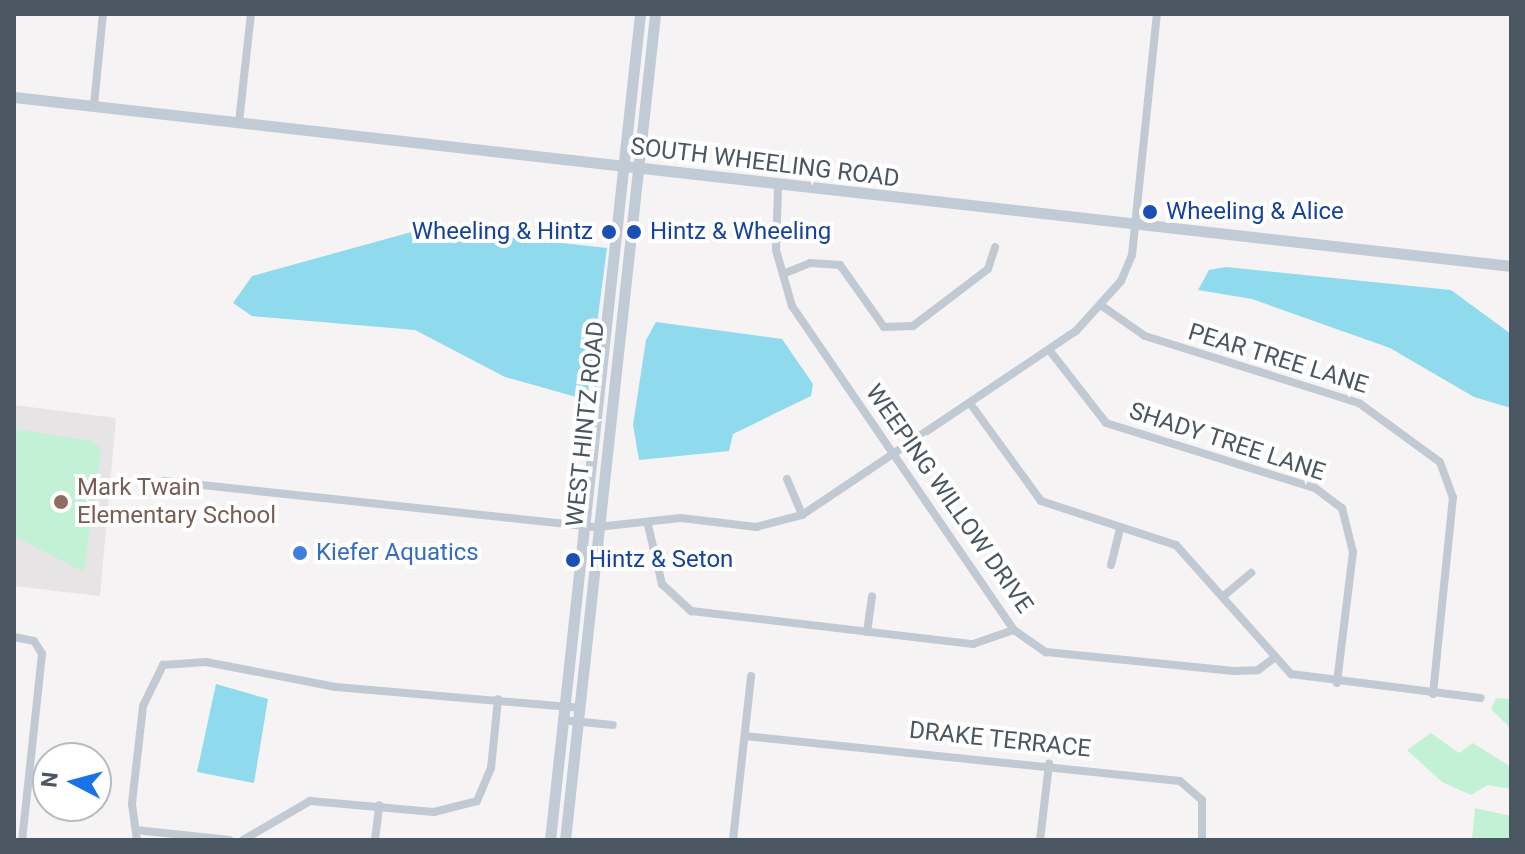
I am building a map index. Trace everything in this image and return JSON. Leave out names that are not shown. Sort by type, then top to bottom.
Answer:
[{"type":"main road","name":"WEST HINTZ ROAD","points":[[550,840],[640,14]]},
{"type":"main road","name":"WEST HINTZ ROAD","points":[[565,840],[655,14]]},
{"type":"main road","name":"SOUTH WHEELING ROAD","points":[[14,97],[778,187],[1511,266]]},
{"type":"street","points":[[94,105],[103,14]]},
{"type":"street","points":[[239,122],[251,14]]},
{"type":"street","points":[[164,481],[597,527],[648,525],[681,518],[776,525],[802,515],[972,406],[1050,351],[1102,306],[1132,255],[1157,14]]},
{"type":"street","name":"WEEPING WILLOW DRIVE","points":[[778,187],[783,274],[792,306],[1014,630],[1046,652],[1234,671],[1258,670],[1274,658]]},
{"type":"street","points":[[783,274],[810,263],[840,265],[884,327],[913,326],[988,269],[995,247]]},
{"type":"street","name":"PEAR TREE LANE","points":[[1102,306],[1145,336],[1359,403],[1440,462],[1453,497],[1433,694]]},
{"type":"street","name":"SHADY TREE LANE","points":[[1050,351],[1106,423],[1315,488],[1342,508],[1353,552],[1337,683]]},
{"type":"street","points":[[972,406],[1041,501],[1120,530],[1176,545],[1226,594],[1274,658],[1300,678],[1480,698]]},
{"type":"street","points":[[787,479],[802,515]]},
{"type":"street","points":[[648,525],[662,584],[691,611],[973,644],[1014,630]]},
{"type":"street","points":[[1111,565],[1120,530]]},
{"type":"street","points":[[1226,594],[1251,573]]},
{"type":"street","points":[[867,632],[872,596]]},
{"type":"street","points":[[14,637],[40,646],[22,840]]},
{"type":"street","points":[[229,840],[137,835],[143,706],[163,665],[206,662],[336,687],[579,708]]},
{"type":"street","points":[[733,840],[751,676]]},
{"type":"street","points":[[243,840],[310,801],[445,812],[477,801],[491,768],[498,699]]},
{"type":"street","points":[[562,720],[613,725]]},
{"type":"street","name":"DRAKE TERRACE","points":[[745,736],[1049,764],[1186,784],[1204,808],[1202,840]]},
{"type":"street","points":[[1040,840],[1049,764]]},
{"type":"street","points":[[14,797],[27,799]]},
{"type":"street","points":[[375,840],[379,805]]},
{"type":"shaded area","name":"Mark Twain Elementary School","points":[[14,405],[116,418],[100,596],[14,586]]},
{"type":"green space","points":[[14,429],[92,441],[101,449],[84,572],[14,536]]},
{"type":"green space","points":[[1496,698],[1511,699],[1511,729],[1491,709]]},
{"type":"green space","points":[[1431,733],[1459,753],[1473,743],[1511,767],[1511,789],[1488,785],[1471,795],[1442,782],[1407,750]]},
{"type":"green space","points":[[1475,808],[1511,816],[1511,840],[1472,840]]},
{"type":"water","points":[[426,228],[607,248],[587,400],[505,377],[415,330],[252,316],[233,303],[252,276]]},
{"type":"water","points":[[1226,267],[1451,290],[1511,334],[1511,408],[1474,397],[1390,348],[1252,299],[1198,290],[1209,270]]},
{"type":"water","points":[[656,322],[782,339],[813,384],[811,396],[733,434],[729,451],[639,460],[633,425],[646,340]]},
{"type":"water","points":[[216,684],[268,699],[254,783],[197,772]]},
{"type":"place","name":"Wheeling & Alice","points":[[1150,212]]},
{"type":"place","name":"Wheeling & Hintz","points":[[609,232]]},
{"type":"place","name":"Hintz & Wheeling","points":[[634,232]]},
{"type":"place","name":"Mark Twain Elementary School","points":[[61,502]]},
{"type":"place","name":"Kiefer Aquatics","points":[[300,553]]},
{"type":"place","name":"Hintz & Seton","points":[[573,560]]}]
